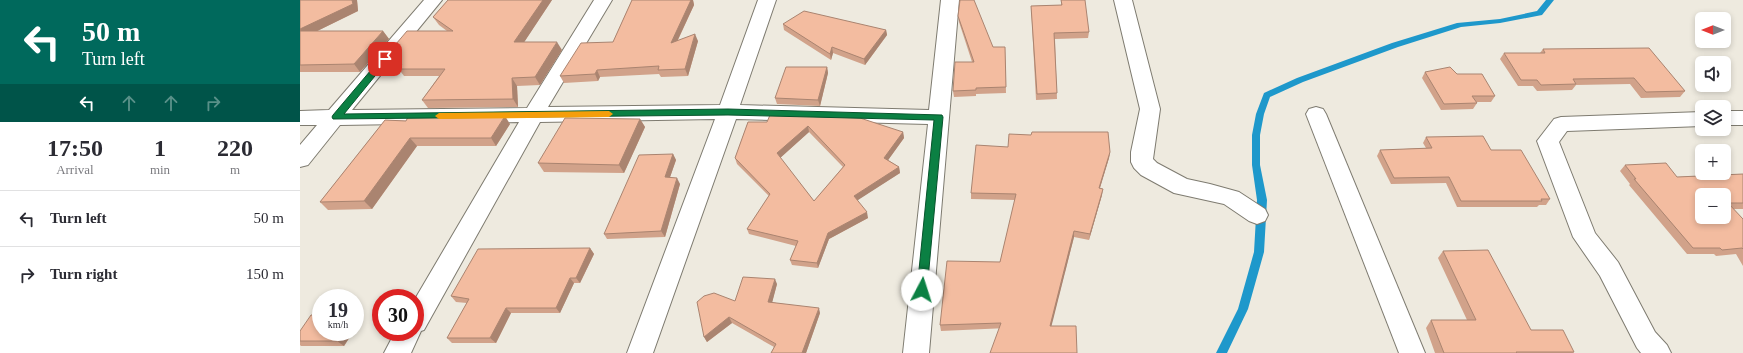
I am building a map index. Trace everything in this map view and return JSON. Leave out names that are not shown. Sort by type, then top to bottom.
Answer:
[{"type":"street","points":[[300,159],[433,0]]},
{"type":"street","points":[[424,306],[533,115],[603,0]]},
{"type":"street","points":[[640,353],[728,112],[767,0]]},
{"type":"street","points":[[916,353],[950,0]]},
{"type":"street","points":[[1123,0],[1150,109],[1142,152],[1142,162],[1149,169],[1182,187],[1232,198],[1257,215]]},
{"type":"street","points":[[300,118],[728,112],[939,117]]},
{"type":"street","points":[[1316,114],[1412,353]]},
{"type":"street","points":[[1731,118],[1743,118]]},
{"type":"street","points":[[1658,353],[1646,340],[1609,269],[1585,237],[1548,141],[1561,124],[1695,119]]},
{"type":"street","points":[[397,353],[404,341]]},
{"type":"building","points":[[300,0],[352,0],[353,4],[300,29]]},
{"type":"building","points":[[448,0],[543,0],[514,42],[557,42],[535,77],[512,78],[513,99],[422,100],[445,69],[398,69],[402,64],[379,64],[407,31],[453,31],[433,17]]},
{"type":"building","points":[[632,0],[691,0],[671,43],[695,34],[685,69],[658,70],[659,66],[597,70],[595,74],[560,76],[581,43],[613,42]]},
{"type":"building","points":[[960,0],[974,0],[993,47],[1005,47],[1006,87],[976,88],[976,90],[953,91],[955,62],[974,62],[958,16]]},
{"type":"building","points":[[1061,0],[1085,0],[1089,32],[1054,33],[1057,93],[1037,94],[1031,6],[1062,5]]},
{"type":"building","points":[[804,11],[886,30],[864,59],[832,47],[830,54],[783,24]]},
{"type":"building","points":[[300,31],[383,31],[354,64],[300,65]]},
{"type":"building","points":[[1649,48],[1685,91],[1646,92],[1634,78],[1573,79],[1576,84],[1541,85],[1537,80],[1521,80],[1504,53],[1545,53],[1543,49]]},
{"type":"building","points":[[786,67],[827,67],[818,100],[775,98]]},
{"type":"building","points":[[1450,67],[1457,74],[1482,74],[1495,96],[1472,96],[1477,103],[1444,104],[1425,72]]},
{"type":"building","points":[[770,115],[860,118],[903,132],[884,158],[899,167],[854,196],[867,212],[828,233],[817,263],[790,260],[798,241],[747,229],[770,194],[735,158],[748,122],[767,122]],"holes":[[[808,126],[845,165],[814,201],[777,153]]]},
{"type":"building","points":[[505,116],[491,138],[410,138],[364,201],[320,202],[385,120],[406,121],[408,117]]},
{"type":"building","points":[[565,118],[640,119],[619,165],[538,163]]},
{"type":"building","points":[[1032,132],[1108,132],[1110,152],[1099,188],[1103,189],[1090,234],[1074,231],[1050,326],[1076,326],[1077,353],[990,353],[1001,323],[940,325],[947,261],[1000,262],[1016,194],[971,193],[976,145],[1008,147],[1009,134],[1031,135]]},
{"type":"building","points":[[1483,136],[1491,150],[1521,150],[1550,199],[1541,199],[1542,201],[1461,201],[1449,177],[1394,178],[1380,150],[1432,148],[1426,137]]},
{"type":"building","points":[[673,154],[665,177],[677,178],[661,231],[604,234],[639,155]]},
{"type":"building","points":[[1666,163],[1677,177],[1695,176],[1695,180],[1731,180],[1731,175],[1743,174],[1743,203],[1731,203],[1731,188],[1695,188],[1695,224],[1731,224],[1731,206],[1743,219],[1743,249],[1722,250],[1720,248],[1693,248],[1634,179],[1636,179],[1625,165]]},
{"type":"building","points":[[590,248],[576,278],[570,278],[556,308],[506,308],[490,338],[447,338],[469,299],[451,296],[478,249]]},
{"type":"building","points":[[1488,250],[1531,330],[1563,330],[1574,352],[1444,353],[1431,320],[1476,320],[1443,251]]},
{"type":"building","points":[[743,277],[775,279],[768,302],[819,308],[802,353],[771,353],[776,344],[729,317],[704,337],[697,302],[704,296],[714,293],[735,301]]},
{"type":"building","points":[[312,315],[312,341],[300,341],[300,331]]},
{"type":"waterway","points":[[1221,353],[1243,309],[1259,252],[1262,200],[1256,165],[1256,135],[1260,114],[1267,95],[1300,80],[1395,45],[1460,25],[1500,21],[1539,13],[1550,0]]},
{"type":"slow traffic","points":[[439,116],[609,114]]},
{"type":"route","points":[[385,59],[336,117],[728,112],[939,117],[922,290]]}]
